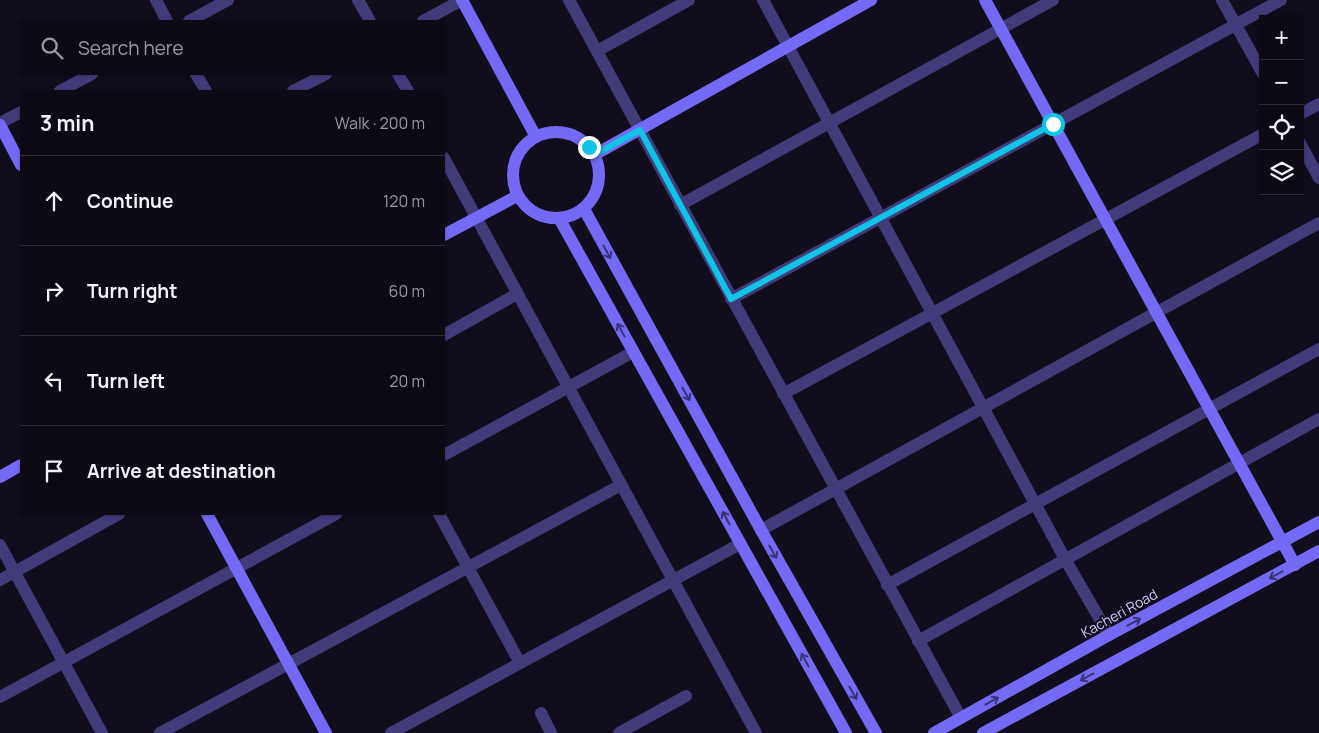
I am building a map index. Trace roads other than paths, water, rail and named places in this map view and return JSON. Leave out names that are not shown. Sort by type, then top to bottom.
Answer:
[{"type":"street","points":[[156,0],[166,20]]},
{"type":"street","points":[[191,20],[228,0]]},
{"type":"street","points":[[358,0],[369,20]]},
{"type":"street","points":[[425,20],[462,0],[536,137]]},
{"type":"street","points":[[569,0],[961,718]]},
{"type":"street","points":[[597,51],[689,0]]},
{"type":"street","points":[[763,0],[1035,504],[1109,635]]},
{"type":"street","points":[[594,155],[787,45],[871,0]]},
{"type":"street","points":[[985,0],[1295,564]]},
{"type":"street","points":[[680,205],[1054,0]]},
{"type":"street","points":[[1222,0],[1259,67]]},
{"type":"street","points":[[731,299],[1281,0]]},
{"type":"street","points":[[62,90],[90,75]]},
{"type":"street","points":[[197,75],[205,90]]},
{"type":"street","points":[[296,90],[324,75]]},
{"type":"street","points":[[399,75],[407,90]]},
{"type":"street","points":[[1304,112],[1319,104]]},
{"type":"street","points":[[20,113],[0,124],[20,163]]},
{"type":"street","points":[[548,133],[563,133],[578,138],[589,147],[594,155],[599,175],[597,190],[584,209],[564,218],[550,218],[537,214],[526,207],[517,196],[513,183],[513,170],[517,156],[525,145],[536,137],[548,133]]},
{"type":"street","points":[[783,394],[1259,136]]},
{"type":"street","points":[[1304,150],[1319,178]]},
{"type":"street","points":[[445,160],[756,733]]},
{"type":"street","points":[[445,234],[517,196]]},
{"type":"street","points":[[584,209],[761,530],[876,733]]},
{"type":"street","points":[[559,218],[846,733]]},
{"type":"street","points":[[761,530],[1319,223]]},
{"type":"street","points":[[445,334],[517,294]]},
{"type":"street","points":[[887,585],[1319,349]]},
{"type":"street","points":[[445,454],[633,352]]},
{"type":"street","points":[[918,641],[1319,419]]},
{"type":"street","points":[[0,477],[20,466]]},
{"type":"street","points":[[160,733],[621,485]]},
{"type":"street","points":[[0,580],[117,515]]},
{"type":"street","points":[[208,515],[238,567],[326,733]]},
{"type":"street","points":[[0,697],[334,515]]},
{"type":"street","points":[[440,515],[520,663]]},
{"type":"street","name":"Kacheri Road","points":[[934,733],[1109,635],[1319,522]]},
{"type":"street","points":[[391,733],[740,544]]},
{"type":"street","points":[[0,545],[102,733]]},
{"type":"street","points":[[983,733],[1319,551]]},
{"type":"street","points":[[620,733],[686,696]]},
{"type":"street","points":[[541,714],[551,733]]}]
